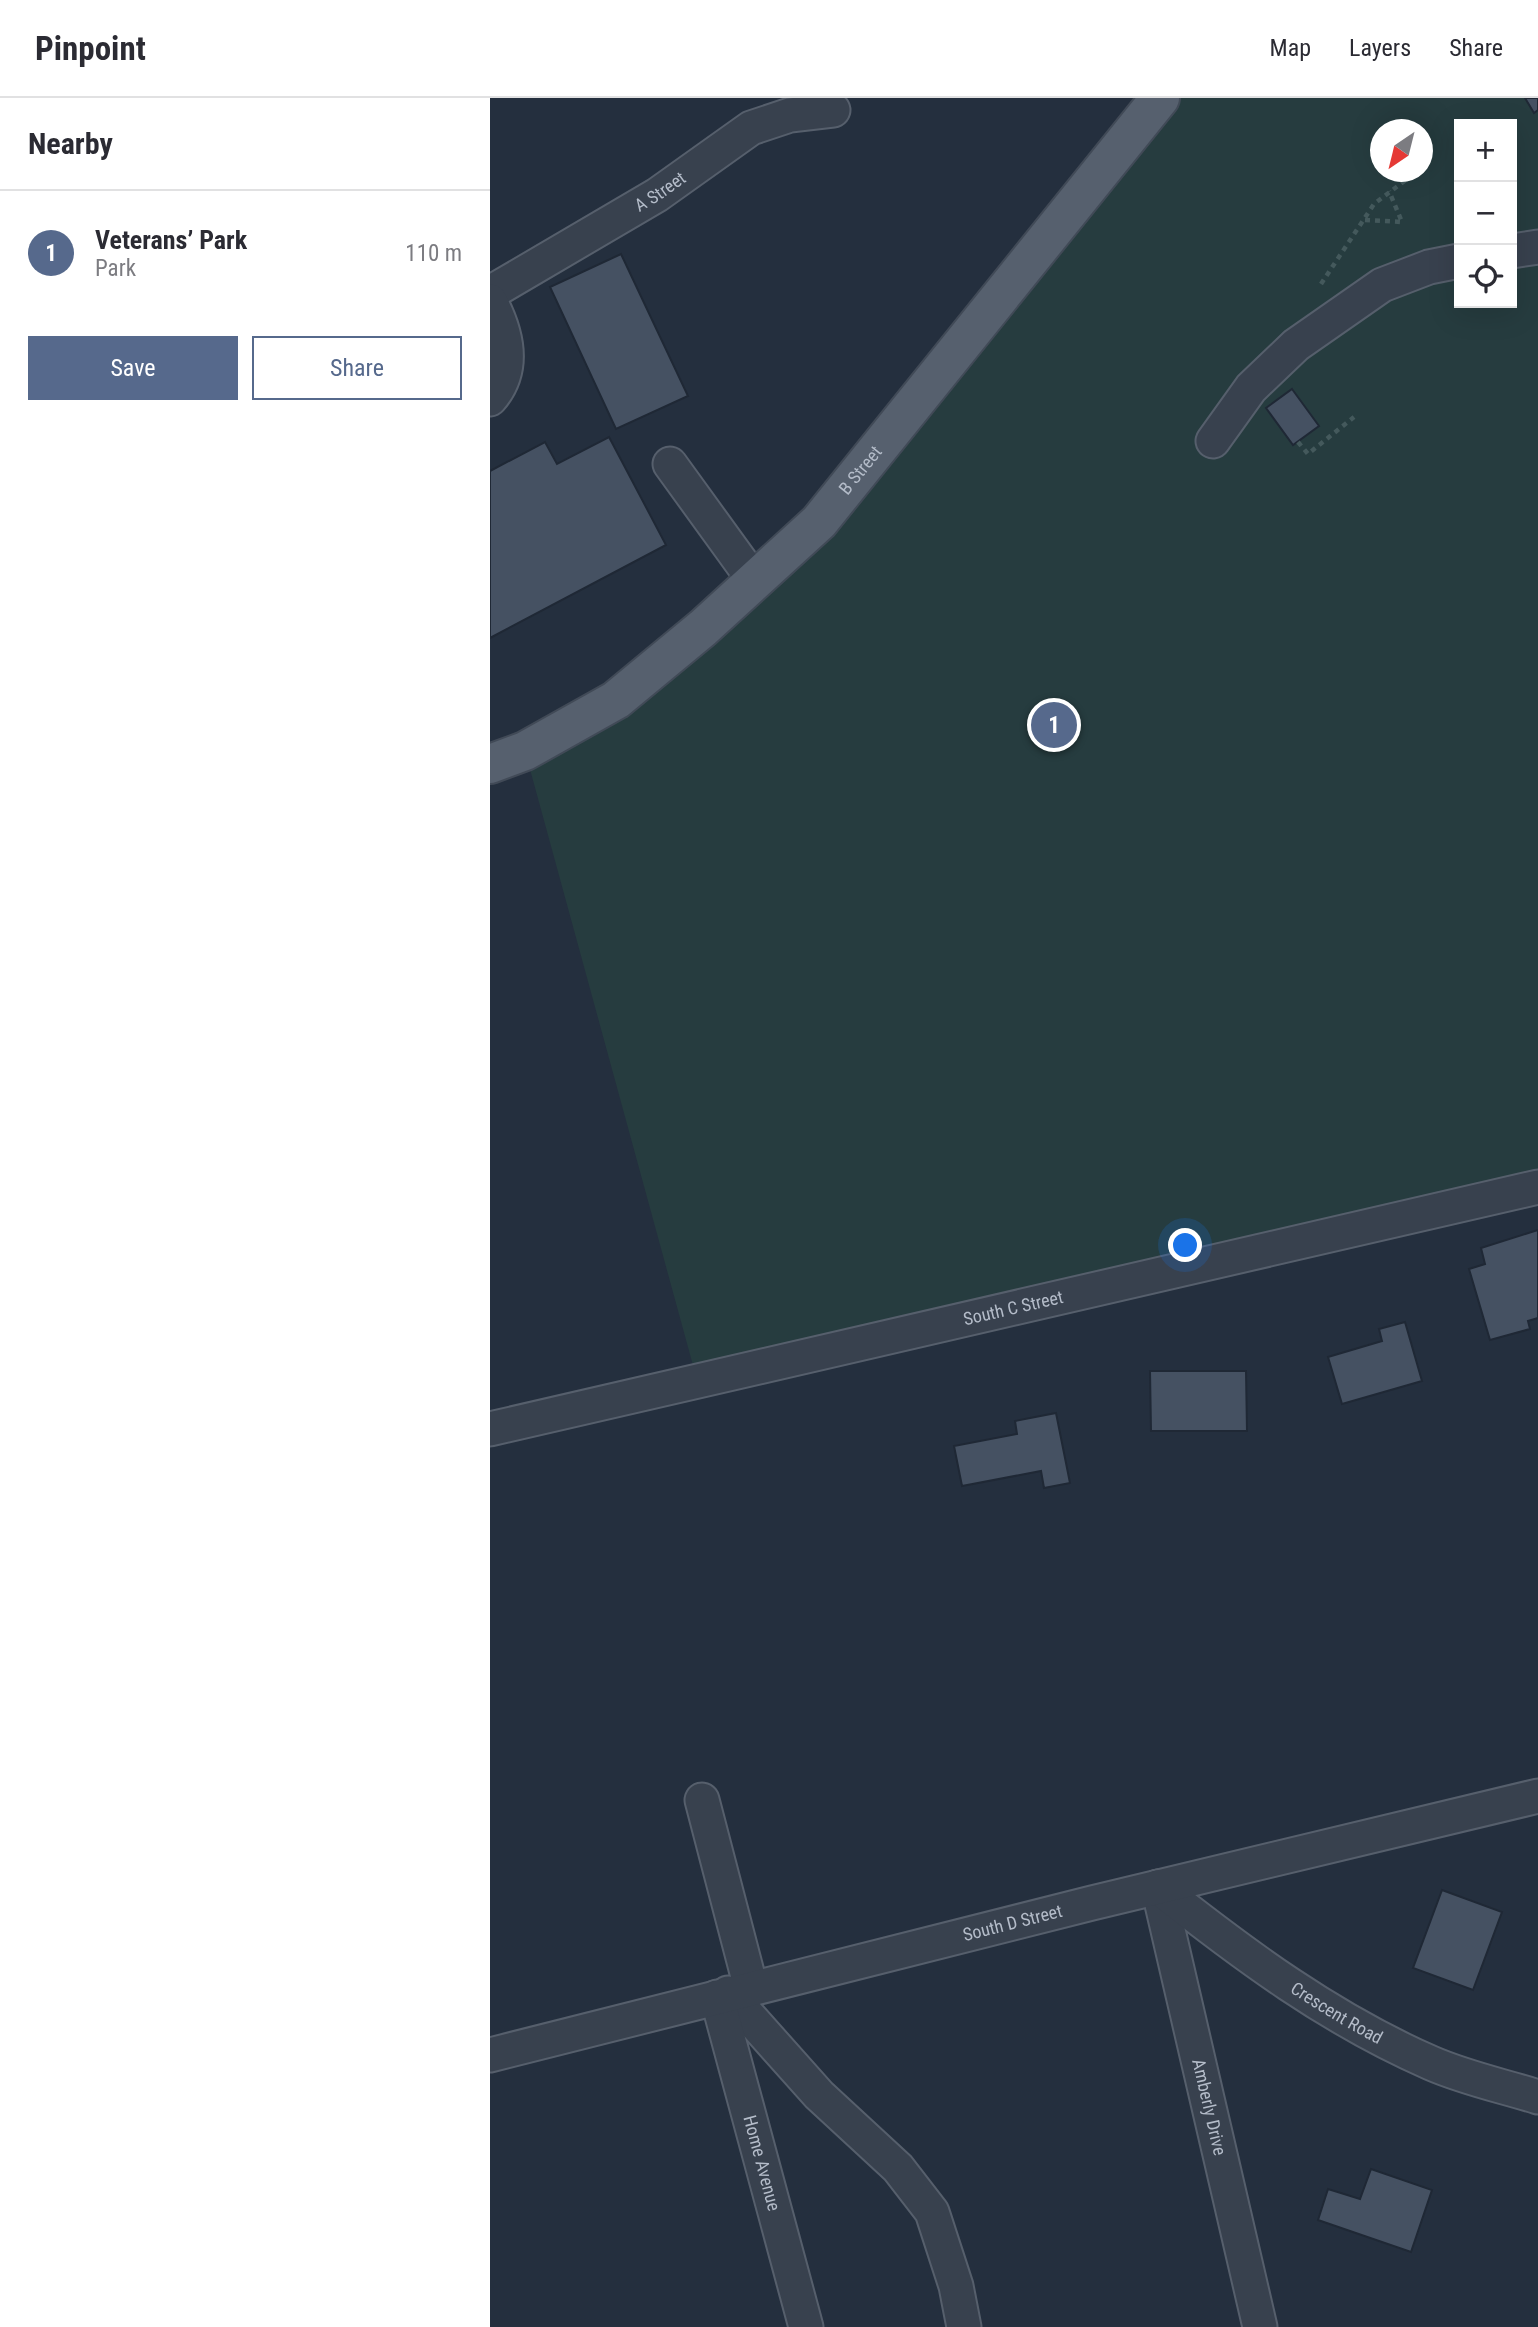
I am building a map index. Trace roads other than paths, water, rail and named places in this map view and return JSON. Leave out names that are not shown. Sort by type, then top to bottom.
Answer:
[{"type":"main road","points":[[1115,152],[1135,98]]},
{"type":"main road","name":"B Street","points":[[490,765],[525,751],[616,700],[703,628],[819,522],[1160,98]]},
{"type":"street","name":"A Street","points":[[490,293],[657,195],[751,128],[790,115],[833,110]]},
{"type":"street","points":[[1517,250],[1538,247]]},
{"type":"street","points":[[1213,441],[1251,388],[1312,333],[1382,285],[1429,267],[1454,262]]},
{"type":"street","points":[[490,301],[505,328],[507,369],[490,399]]},
{"type":"street","points":[[670,464],[754,580]]},
{"type":"street","name":"South C Street","points":[[490,1429],[1538,1187]]},
{"type":"street","name":"South D Street","points":[[490,2054],[1158,1887],[1538,1796]]},
{"type":"street","name":"Home Avenue","points":[[702,1800],[732,1993],[806,2327]]},
{"type":"street","name":"Crescent Road","points":[[1158,1887],[1246,1956],[1329,2012],[1433,2064],[1538,2098]]},
{"type":"street","name":"Amberly Drive","points":[[1158,1887],[1260,2327]]},
{"type":"street","points":[[732,1993],[819,2095],[898,2168],[932,2212],[956,2286],[964,2327]]},
{"type":"place","name":"Veterans’ Park","points":[[1054,725]]}]
